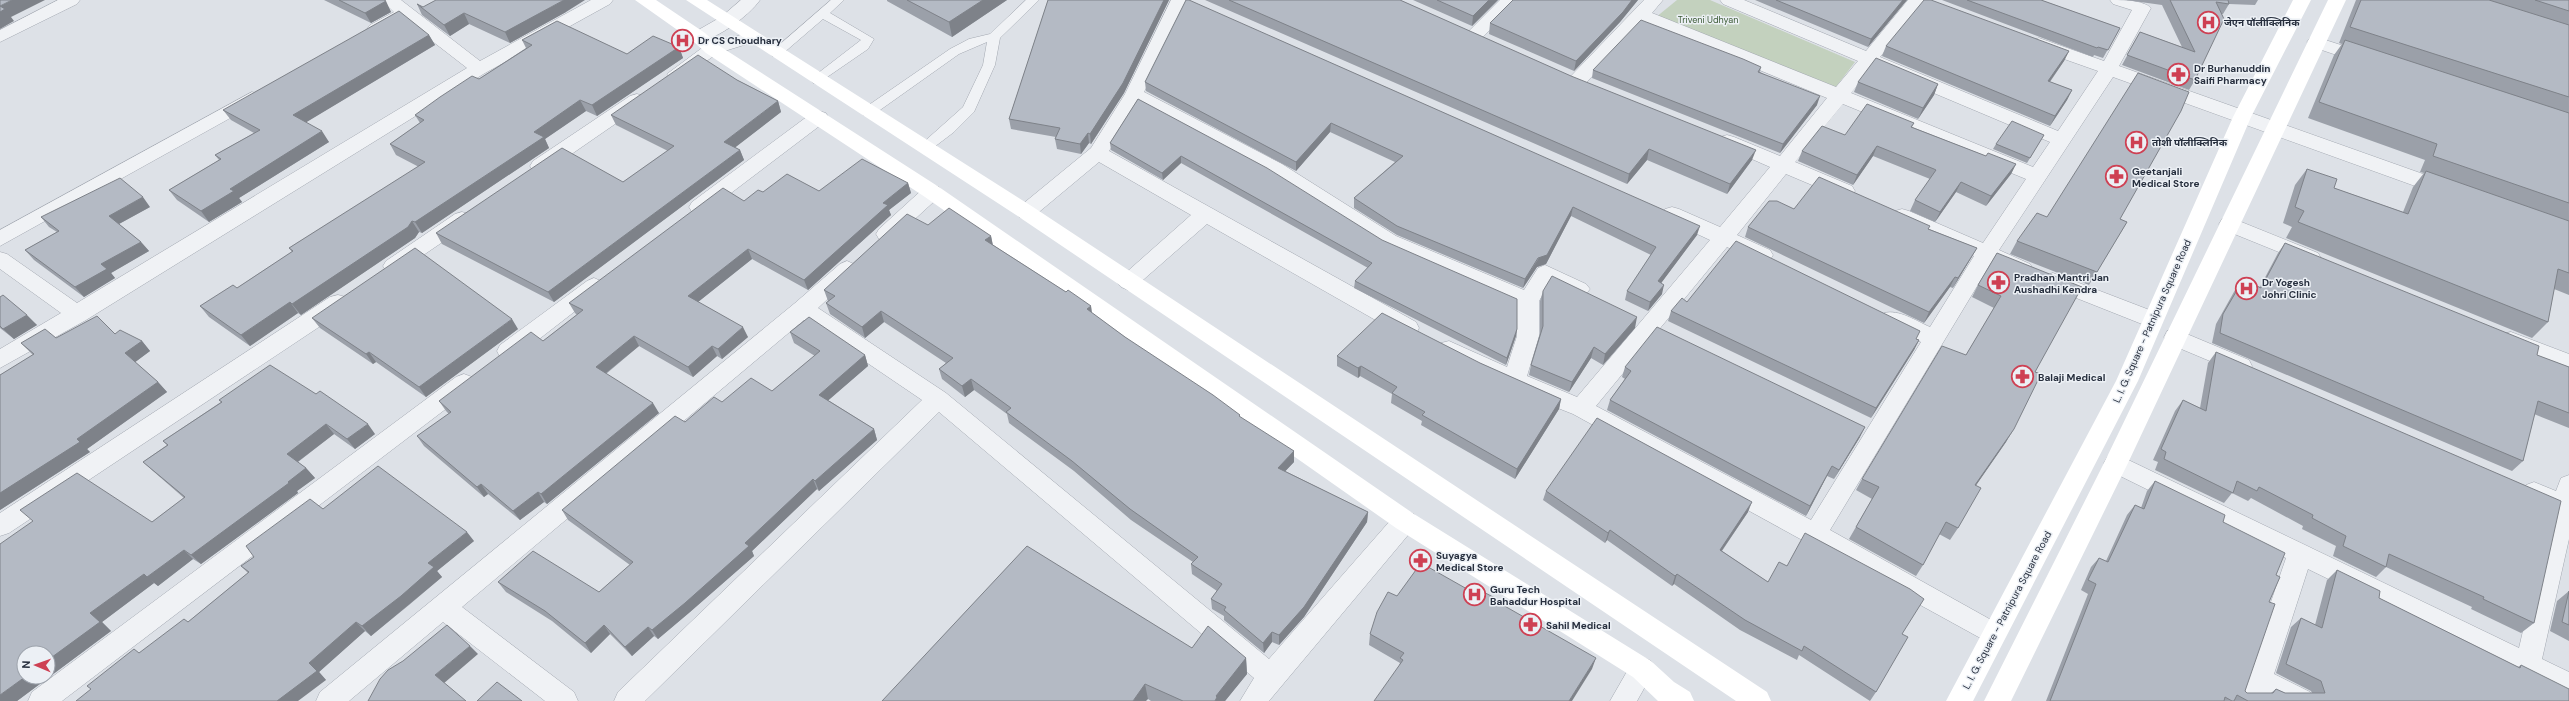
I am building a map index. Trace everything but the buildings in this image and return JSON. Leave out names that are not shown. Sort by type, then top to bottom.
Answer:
[{"type":"main road","points":[[644,0],[706,43],[932,192],[1405,521],[1642,669],[1665,691],[1681,701]]},
{"type":"main road","points":[[695,0],[817,80],[1026,212],[1128,282],[1758,701]]},
{"type":"main road","name":"L. I. G. Square - Patnipura Square Road","points":[[1959,701],[2127,382],[2152,320],[2242,117],[2302,0]]},
{"type":"main road","points":[[1997,701],[2116,463],[2337,0]]},
{"type":"street","points":[[0,37],[71,0]]},
{"type":"street","points":[[390,0],[479,69]]},
{"type":"street","points":[[0,360],[479,69],[604,0]]},
{"type":"street","points":[[522,178],[656,87],[706,43],[727,21],[751,0]]},
{"type":"street","points":[[1476,34],[1510,0]]},
{"type":"street","points":[[1599,90],[1570,78],[1642,15],[1654,0]]},
{"type":"street","points":[[1729,0],[1869,60],[2063,140]]},
{"type":"street","points":[[1582,408],[1784,164],[1837,96],[1869,60],[1917,0]]},
{"type":"street","points":[[1815,534],[1986,254],[2039,177],[2108,70],[2142,8],[2119,0]]},
{"type":"street","points":[[1026,212],[1098,153],[1134,94],[1187,1]]},
{"type":"street","points":[[358,39],[407,12]]},
{"type":"street","points":[[1642,15],[1837,96],[2039,177]]},
{"type":"street","points":[[706,43],[751,37]]},
{"type":"street","points":[[2026,39],[2108,70],[2466,197]]},
{"type":"street","points":[[2316,42],[2383,64]]},
{"type":"street","points":[[0,239],[269,89]]},
{"type":"street","points":[[1134,94],[1275,169],[1389,241],[1528,301]]},
{"type":"street","points":[[679,222],[819,117]]},
{"type":"street","points":[[1710,134],[1864,199]]},
{"type":"street","points":[[1098,153],[1421,336],[1582,408],[1815,534],[1993,634]]},
{"type":"street","points":[[329,701],[803,309],[932,192]]},
{"type":"street","points":[[1652,205],[1780,264]]},
{"type":"street","points":[[378,276],[476,209]]},
{"type":"street","points":[[1885,209],[1986,254],[2152,320]]},
{"type":"street","points":[[1128,282],[1205,214]]},
{"type":"street","points":[[2229,224],[2333,267]]},
{"type":"street","points":[[0,260],[78,314]]},
{"type":"street","points":[[1516,378],[1528,336],[1528,301],[1545,273],[1595,297]]},
{"type":"street","points":[[41,701],[609,275]]},
{"type":"street","points":[[0,526],[351,294]]},
{"type":"street","points":[[803,309],[938,399],[1271,676]]},
{"type":"street","points":[[1879,312],[1935,339]]},
{"type":"street","points":[[1630,314],[1672,335]]},
{"type":"street","points":[[2495,333],[2569,364]]},
{"type":"street","points":[[2175,338],[2262,375]]},
{"type":"street","points":[[627,701],[938,399]]},
{"type":"street","points":[[1856,423],[1877,433]]},
{"type":"street","points":[[2116,463],[2569,685]]},
{"type":"street","points":[[2512,482],[2567,499],[2528,666]]},
{"type":"street","points":[[1253,701],[1271,676],[1405,521]]},
{"type":"street","points":[[2300,554],[2254,691],[2301,701]]},
{"type":"street","points":[[443,606],[565,701]]},
{"type":"street","points":[[1623,701],[1642,669]]},
{"type":"lane","points":[[776,53],[838,0]]},
{"type":"lane","points":[[924,148],[949,129],[969,109],[989,65],[994,37],[1033,0]]},
{"type":"lane","points":[[817,80],[864,46],[868,39],[861,33],[822,13]]},
{"type":"lane","points":[[868,112],[921,76],[944,57],[982,38],[994,37]]},
{"type":"green space","name":"Triveni Udhyan","points":[[1677,0],[1710,0],[1855,62],[1832,92],[1655,18]]},
{"type":"place","name":"जेएन पॉलीक्लिनिक","points":[[2208,22]]},
{"type":"place","name":"Dr CS Choudhary","points":[[683,40]]},
{"type":"place","name":"Dr Burhanuddin Saifi Pharmacy","points":[[2179,74]]},
{"type":"place","name":"तोशी पॉलीक्लिनिक","points":[[2137,142]]},
{"type":"place","name":"Geetanjali Medical Store","points":[[2117,177]]},
{"type":"place","name":"Pradhan Mantri Jan Aushadhi Kendra","points":[[1998,283]]},
{"type":"place","name":"Dr Yogesh Johri Clinic","points":[[2247,288]]},
{"type":"place","name":"Balaji Medical","points":[[2022,377]]},
{"type":"place","name":"Suyagya Medical Store","points":[[1421,561]]},
{"type":"place","name":"Guru Tech Bahaddur Hospital","points":[[1474,595]]},
{"type":"place","name":"Sahil Medical","points":[[1531,625]]}]
